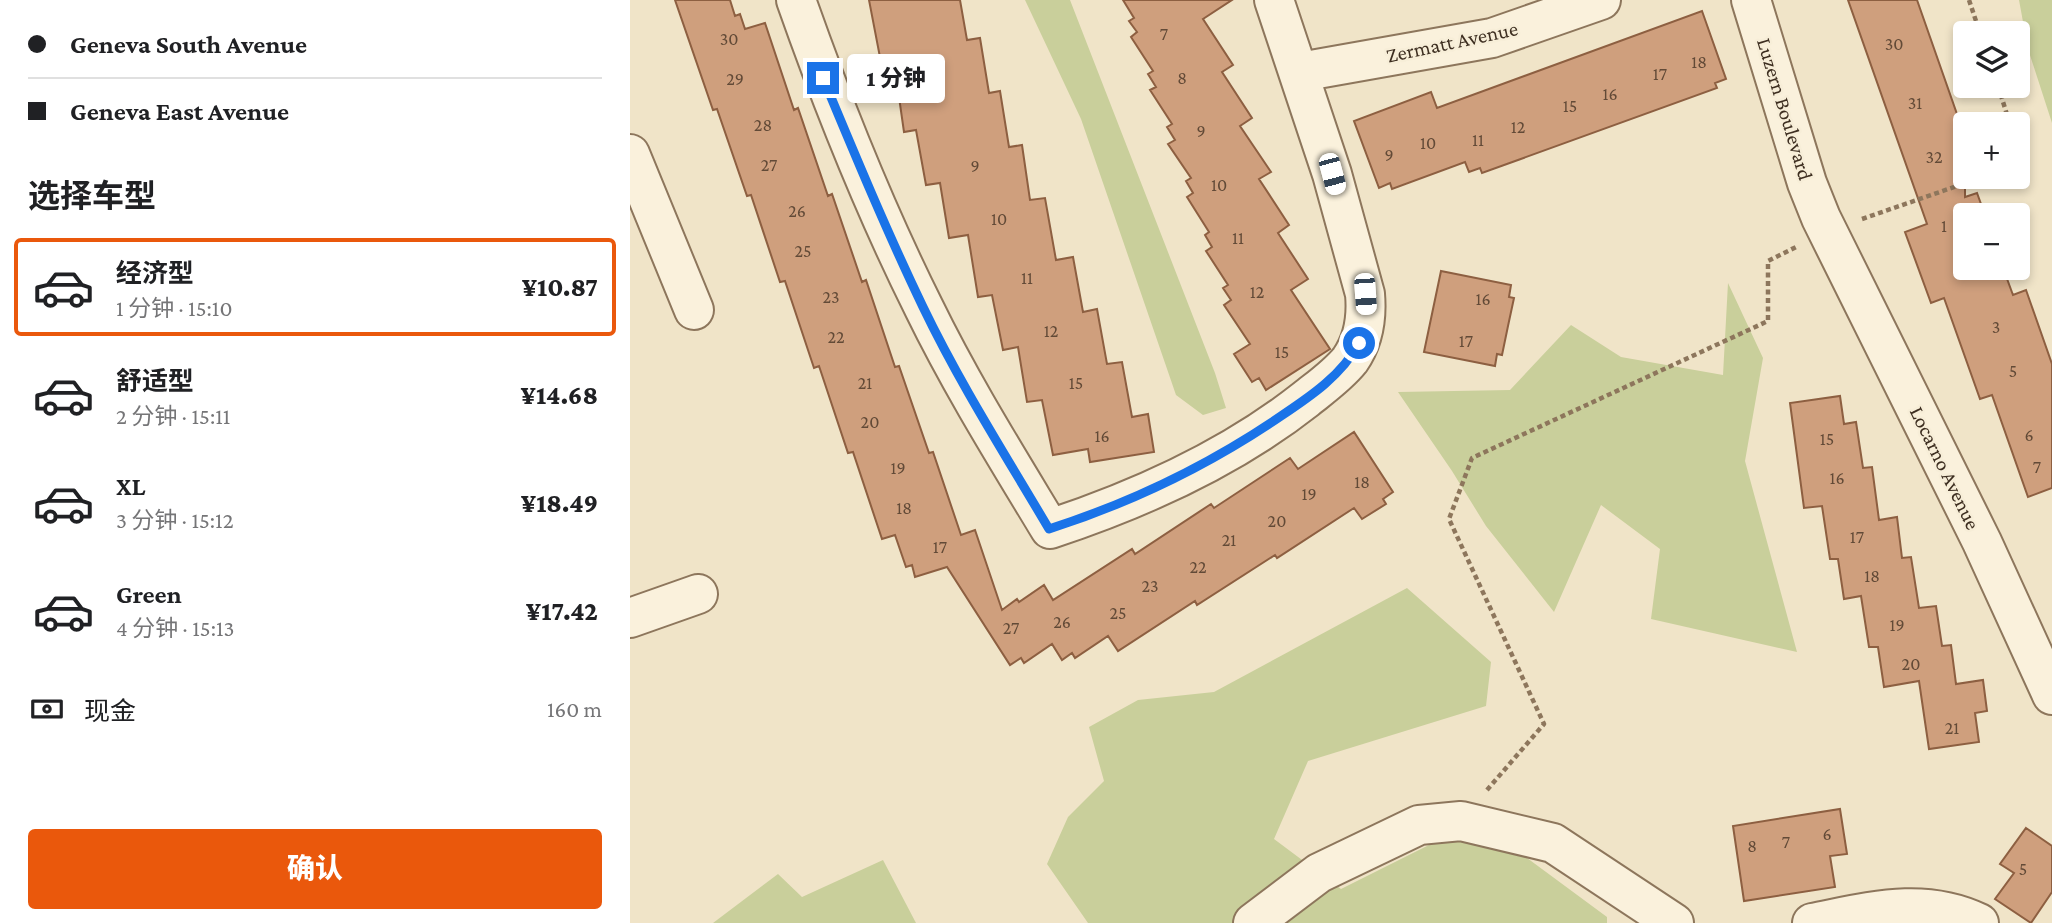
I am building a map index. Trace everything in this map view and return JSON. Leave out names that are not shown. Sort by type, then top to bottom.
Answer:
[{"type":"street","points":[[796,0],[823,78],[871,195],[924,309],[984,421],[1049,529],[1102,512],[1203,465],[1297,406],[1351,359],[1364,327],[1365,294],[1332,174],[1274,0]]},
{"type":"street","name":"Zermatt Avenue","points":[[1300,72],[1492,38],[1601,0]]},
{"type":"street","name":"Luzern Boulevard","points":[[1751,0],[1807,183],[1826,231]]},
{"type":"street","points":[[630,154],[695,310]]},
{"type":"street","name":"Locarno Avenue","points":[[1826,231],[1976,530],[2052,695]]},
{"type":"street","points":[[630,618],[698,594]]},
{"type":"street","points":[[1253,923],[1319,873],[1419,825],[1461,821],[1553,842],[1674,923]]},
{"type":"street","points":[[1812,923],[1914,906],[1939,909],[1979,923]]},
{"type":"path","points":[[1969,0],[1976,21]]},
{"type":"path","points":[[1461,821],[1544,724],[1448,519],[1472,458],[1768,321],[1768,261],[1826,231],[1953,187]]},
{"type":"green space","points":[[1025,0],[1070,0],[1215,373],[1226,408],[1203,415],[1176,395],[1081,119]]},
{"type":"green space","points":[[2019,0],[2052,0],[2052,123],[2030,55],[2030,21],[2023,21]]},
{"type":"green space","points":[[1728,283],[1763,358],[1745,461],[1797,652],[1651,619],[1660,549],[1601,505],[1554,612],[1486,526],[1398,392],[1510,390],[1571,325],[1621,357],[1723,375]]},
{"type":"green space","points":[[1407,588],[1491,662],[1486,706],[1308,761],[1274,839],[1341,889],[1443,838],[1515,849],[1607,917],[1607,923],[1088,923],[1047,864],[1068,817],[1104,781],[1089,727],[1138,700],[1214,692]]},
{"type":"green space","points":[[883,860],[916,923],[713,923],[778,874],[802,897]]},
{"type":"building","points":[[675,0],[730,0],[735,16],[740,14],[745,29],[765,23],[794,110],[798,108],[828,196],[832,194],[862,282],[866,280],[895,367],[899,366],[929,453],[933,452],[961,535],[975,530],[1002,610],[1044,585],[1053,600],[1132,549],[1135,554],[1211,504],[1214,508],[1290,458],[1298,469],[1354,432],[1393,492],[1383,499],[1386,504],[1362,519],[1354,508],[1197,605],[1195,601],[1118,651],[1108,636],[1075,658],[1072,653],[1062,660],[1052,644],[1024,663],[1021,658],[1010,665],[947,567],[915,577],[912,565],[906,567],[895,535],[882,539],[853,452],[848,453],[819,366],[814,368],[785,281],[780,282],[751,195],[747,196],[717,109],[713,110]]},
{"type":"building","points":[[869,0],[960,0],[967,40],[980,38],[989,93],[1000,91],[1009,147],[1022,145],[1030,200],[1045,198],[1056,260],[1073,257],[1083,312],[1097,309],[1107,364],[1122,362],[1132,417],[1148,414],[1154,452],[1090,462],[1088,449],[1053,455],[1042,400],[1027,402],[1018,347],[1003,350],[992,295],[978,297],[968,235],[949,238],[940,183],[926,185],[916,130],[904,132],[896,76],[884,78]]},
{"type":"building","points":[[1123,0],[1232,0],[1203,19],[1233,65],[1222,72],[1252,118],[1240,126],[1271,172],[1259,179],[1289,225],[1278,233],[1308,279],[1291,290],[1330,349],[1266,390],[1259,378],[1252,382],[1234,354],[1250,344],[1224,305],[1231,300],[1223,288],[1228,285],[1206,251],[1212,247],[1205,235],[1209,232],[1187,197],[1193,193],[1186,181],[1191,178],[1168,144],[1175,140],[1167,127],[1172,124],[1150,90],[1156,87],[1148,74],[1153,71],[1131,37],[1137,32],[1129,21],[1134,18]]},
{"type":"building","points":[[1848,0],[1917,0],[1956,112],[1953,112],[1953,189],[1965,189],[1965,197],[1977,193],[1981,203],[1953,203],[1953,280],[2007,280],[2013,295],[2026,290],[2052,364],[2052,488],[2028,497],[1992,395],[1980,399],[1944,298],[1931,303],[1905,232],[1927,224]]},
{"type":"building","points":[[1702,11],[1726,79],[1715,83],[1717,88],[1482,173],[1480,168],[1469,172],[1465,162],[1392,189],[1390,183],[1379,188],[1354,121],[1431,92],[1437,108]]},
{"type":"building","points":[[1441,271],[1511,285],[1509,297],[1514,298],[1502,355],[1497,354],[1495,366],[1424,352]]},
{"type":"building","points":[[1840,396],[1844,424],[1856,422],[1863,468],[1872,467],[1879,520],[1897,517],[1902,558],[1911,557],[1919,608],[1936,606],[1942,646],[1951,645],[1956,684],[1983,680],[1987,711],[1975,713],[1979,742],[1929,749],[1919,681],[1884,687],[1878,647],[1869,647],[1861,596],[1844,599],[1838,559],[1830,559],[1822,506],[1804,508],[1790,403]]},
{"type":"building","points":[[1840,809],[1847,854],[1830,856],[1835,887],[1744,901],[1733,826]]},
{"type":"building","points":[[2026,828],[2052,846],[2052,892],[2031,923],[1995,899],[2014,873],[2000,864]]},
{"type":"route","points":[[823,78],[871,195],[924,309],[984,421],[1049,529],[1102,512],[1153,490],[1251,437],[1297,406],[1340,371],[1351,359],[1359,343]]}]
